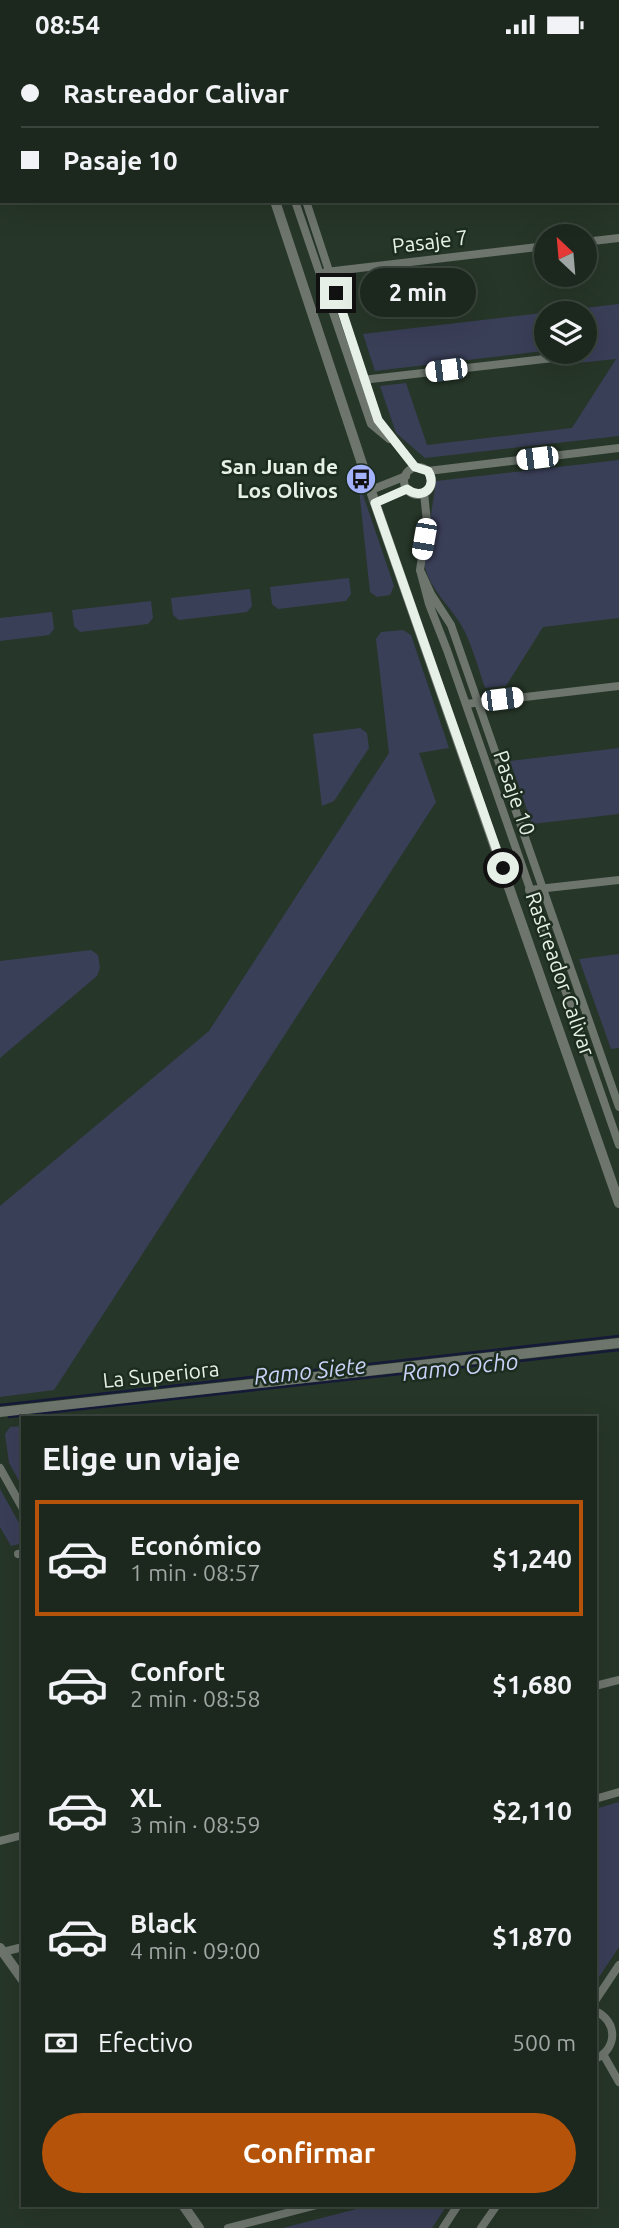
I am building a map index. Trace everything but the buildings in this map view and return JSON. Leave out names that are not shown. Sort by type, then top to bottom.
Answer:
[{"type":"street","name":"Rastreador Calivar","points":[[276,203],[375,503],[619,1203]]},
{"type":"street","points":[[296,203],[360,381],[378,420],[415,467],[428,471],[619,448]]},
{"type":"street","points":[[307,203],[360,381]]},
{"type":"street","points":[[597,241],[619,238]]},
{"type":"street","name":"Pasaje 7","points":[[319,273],[534,247]]},
{"type":"street","points":[[360,381],[534,360]]},
{"type":"street","points":[[371,490],[405,476],[415,467]]},
{"type":"street","points":[[405,476],[407,489],[415,494],[424,493],[432,483],[428,471]]},
{"type":"street","points":[[375,503],[407,489]]},
{"type":"street","name":"Pasaje 10","points":[[424,493],[427,522],[420,569],[429,604],[619,1146]]},
{"type":"street","name":"Pasaje 10","points":[[420,569],[431,594],[451,625],[619,1107]]},
{"type":"street","points":[[466,704],[619,685]]},
{"type":"street","points":[[529,890],[619,880]]},
{"type":"street","points":[[608,1114],[619,1113]]},
{"type":"street","name":"La Superiora","points":[[0,1412],[619,1343]]},
{"type":"street","points":[[0,1468],[21,1505]]},
{"type":"street","points":[[597,1686],[619,1680]]},
{"type":"street","points":[[597,1798],[619,1792]]},
{"type":"street","points":[[0,1841],[21,1836]]},
{"type":"street","points":[[21,1947],[1,1950],[21,1977]]},
{"type":"street","points":[[597,1998],[619,1965]]},
{"type":"street","points":[[597,2012],[607,2018],[613,2030],[613,2037],[602,2054]]},
{"type":"street","points":[[613,2030],[619,2021]]},
{"type":"street","points":[[602,2054],[619,2049]]},
{"type":"street","points":[[602,2054],[619,2082]]},
{"type":"street","points":[[184,2207],[199,2228]]},
{"type":"street","points":[[273,2207],[275,2216]]},
{"type":"street","points":[[228,2228],[309,2207]]},
{"type":"street","points":[[448,2226],[457,2207]]},
{"type":"street","points":[[481,2228],[496,2207]]},
{"type":"shaded area","points":[[619,304],[619,436],[425,458],[396,433],[380,386],[406,383],[427,445],[572,428],[616,359],[597,361],[597,307]]},
{"type":"shaded area","points":[[534,314],[534,352],[375,371],[363,334]]},
{"type":"shaded area","points":[[619,460],[619,618],[543,627],[506,686],[485,688],[465,632],[426,572],[424,562],[436,481]]},
{"type":"shaded area","points":[[358,480],[394,586],[390,595],[377,597],[370,592]]},
{"type":"shaded area","points":[[349,578],[351,594],[346,601],[278,609],[272,604],[270,587]]},
{"type":"shaded area","points":[[250,589],[252,606],[247,612],[179,620],[173,615],[171,598]]},
{"type":"shaded area","points":[[151,601],[153,618],[148,624],[80,632],[74,626],[72,610]]},
{"type":"shaded area","points":[[52,612],[54,629],[49,635],[0,641],[0,618]]},
{"type":"shaded area","points":[[403,630],[411,635],[449,748],[419,753],[436,802],[54,1390],[0,1397],[0,1206],[209,1031],[389,753],[376,639],[381,632]]},
{"type":"shaded area","points":[[360,728],[367,733],[369,748],[334,801],[322,806],[313,734]]},
{"type":"shaded area","points":[[619,748],[619,814],[532,824],[510,761]]},
{"type":"shaded area","points":[[91,950],[98,955],[100,968],[97,976],[0,1058],[0,961]]},
{"type":"shaded area","points":[[619,954],[619,1048],[611,1049],[579,959]]},
{"type":"shaded area","points":[[21,1426],[21,1484],[9,1463],[5,1434],[10,1427]]},
{"type":"shaded area","points":[[0,1489],[21,1526],[21,1544],[11,1546],[0,1527]]},
{"type":"shaded area","points":[[619,1802],[619,1947],[597,1980],[597,1808]]},
{"type":"shaded area","points":[[364,2207],[446,2207],[432,2228],[283,2228]]},
{"type":"waterway","name":"Ramo Siete","points":[[0,1405],[619,1336]]},
{"type":"waterway","name":"Ramo Ocho","points":[[9,1417],[619,1350]]},
{"type":"place","name":"San Juan de Los Olivos","points":[[361,479]]},
{"type":"route","points":[[336,293],[378,420],[415,467],[424,468],[431,474],[432,483],[428,491],[419,495],[407,489],[375,503],[503,868]]}]
